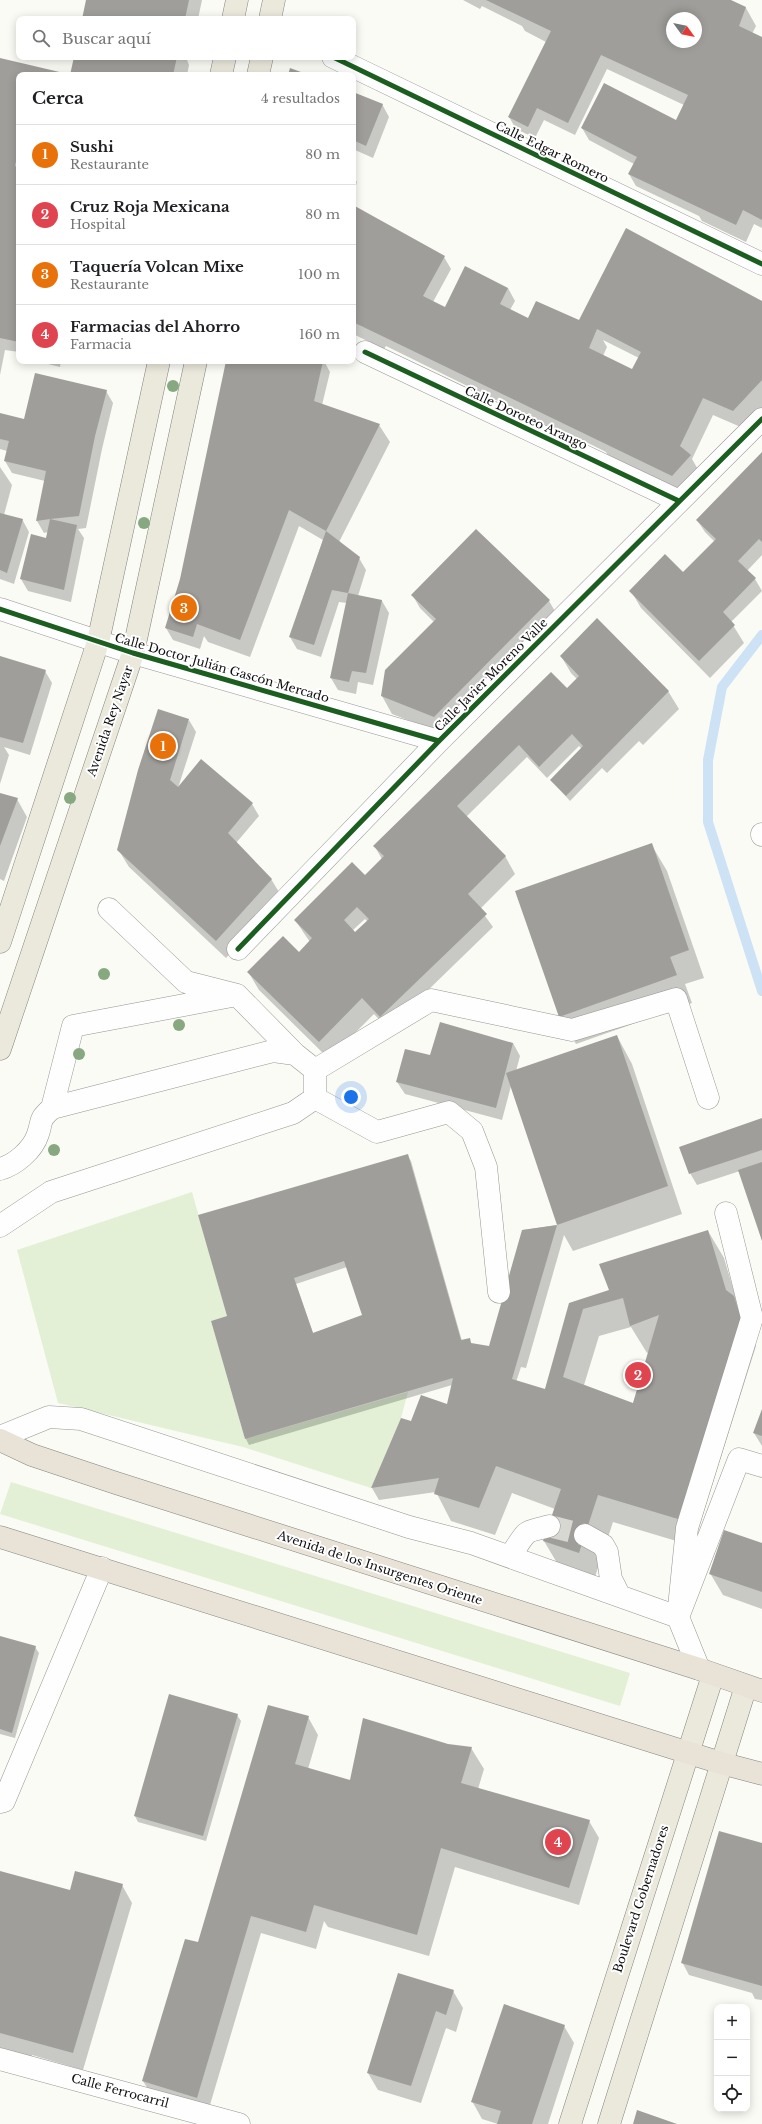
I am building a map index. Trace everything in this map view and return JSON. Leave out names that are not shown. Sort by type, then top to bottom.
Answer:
[{"type":"highway","name":"Avenida de los Insurgentes Oriente","points":[[0,1440],[32,1455],[116,1483],[754,1688]]},
{"type":"highway","points":[[0,1537],[722,1763],[762,1774]]},
{"type":"main road","points":[[234,16],[237,0]]},
{"type":"main road","points":[[271,16],[274,0]]},
{"type":"main road","points":[[222,72],[224,60]]},
{"type":"main road","points":[[259,72],[261,60]]},
{"type":"main road","points":[[0,942],[98,642],[158,364]]},
{"type":"main road","name":"Avenida Rey Nayar","points":[[0,1049],[133,653],[195,364]]},
{"type":"main road","name":"Boulevard Gobernadores","points":[[570,2124],[687,1752],[706,1672]]},
{"type":"main road","points":[[609,2124],[722,1763],[754,1688]]},
{"type":"street","name":"Calle Edgar Romero","points":[[339,60],[762,264]]},
{"type":"street","name":"Calle Doroteo Arango","points":[[365,352],[679,501]]},
{"type":"street","name":"Calle Javier Moreno Valle","points":[[238,949],[439,741],[762,419]]},
{"type":"street","name":"Calle Doctor Julián Gascón Mercado","points":[[0,609],[133,653],[439,741]]},
{"type":"street","points":[[109,909],[186,982],[237,995],[294,1054],[315,1070]]},
{"type":"street","points":[[52,1108],[73,1026],[237,995]]},
{"type":"street","points":[[315,1070],[432,1000],[572,1030],[676,999],[708,1098]]},
{"type":"street","points":[[0,1169],[8,1167],[27,1152],[38,1135],[41,1118],[52,1108],[273,1051],[294,1054]]},
{"type":"street","points":[[315,1070],[315,1098]]},
{"type":"street","points":[[0,1226],[50,1192],[293,1113],[315,1098]]},
{"type":"street","points":[[315,1098],[377,1132],[450,1112],[472,1131],[486,1167],[499,1292]]},
{"type":"street","points":[[706,1672],[678,1617],[687,1528],[752,1318],[726,1212]]},
{"type":"street","points":[[0,1437],[49,1417],[81,1419],[409,1526],[471,1542],[678,1617]]},
{"type":"street","points":[[678,1617],[739,1459],[762,1466]]},
{"type":"street","points":[[517,1559],[515,1549],[524,1535],[533,1528],[548,1526]]},
{"type":"street","points":[[585,1536],[602,1545],[607,1552],[611,1579],[619,1595]]},
{"type":"street","points":[[0,1802],[4,1800],[102,1568]]},
{"type":"street","name":"Calle Ferrocarril","points":[[0,2059],[239,2124]]},
{"type":"green space","points":[[192,1192],[227,1316],[211,1321],[245,1439],[408,1392],[401,1418],[371,1488],[243,1447],[58,1403],[17,1250]]},
{"type":"green space","points":[[11,1482],[630,1673],[620,1706],[0,1514]]},
{"type":"building","points":[[86,0],[189,0],[186,16],[83,16]]},
{"type":"building","points":[[486,0],[731,0],[746,7],[739,26],[762,37],[762,220],[743,210],[736,225],[628,174],[637,157],[581,128],[604,83],[676,120],[688,95],[601,55],[568,123],[537,108],[528,127],[508,117],[551,31]]},
{"type":"building","points":[[0,58],[60,72],[16,72],[16,341],[0,338]]},
{"type":"building","points":[[73,60],[176,60],[174,72],[71,72]]},
{"type":"building","points":[[290,68],[301,72],[289,72]]},
{"type":"building","points":[[356,93],[383,104],[366,146],[356,141]]},
{"type":"building","points":[[356,207],[445,256],[423,296],[445,307],[465,266],[508,288],[500,304],[528,318],[536,301],[579,320],[626,228],[762,301],[762,380],[733,411],[703,398],[680,446],[691,455],[672,476],[356,323]],"holes":[[[597,329],[641,352],[632,369],[589,348]]]},
{"type":"building","points":[[225,364],[322,364],[314,401],[380,424],[326,531],[289,510],[240,640],[197,624],[193,637],[165,628],[180,579]]},
{"type":"building","points":[[35,373],[107,390],[95,436],[79,516],[36,521],[46,471],[4,461],[9,441],[0,439],[0,413],[24,419]]},
{"type":"building","points":[[762,452],[762,542],[759,539],[738,561],[756,578],[723,612],[735,625],[699,661],[629,591],[665,554],[683,572],[716,539],[696,520]]},
{"type":"building","points":[[0,513],[23,519],[7,573],[0,570]]},
{"type":"building","points":[[50,519],[77,525],[64,590],[20,579],[31,534],[46,538]]},
{"type":"building","points":[[476,529],[550,600],[434,717],[381,696],[385,670],[436,619],[411,595]]},
{"type":"building","points":[[326,531],[360,557],[348,593],[332,590],[314,645],[289,637]]},
{"type":"building","points":[[348,593],[382,600],[366,673],[352,671],[349,682],[330,678]]},
{"type":"building","points":[[597,618],[669,691],[566,796],[550,780],[583,746],[572,734],[539,767],[519,745],[457,806],[506,856],[468,894],[487,914],[380,1017],[362,998],[319,1042],[247,972],[283,936],[299,952],[312,938],[294,920],[352,862],[365,875],[384,856],[373,846],[551,672],[567,688],[579,676],[560,656]],"holes":[[[357,907],[369,919],[355,932],[344,920]]]},
{"type":"building","points":[[0,656],[46,670],[23,743],[0,737]]},
{"type":"building","points":[[158,709],[189,719],[170,780],[178,787],[201,759],[253,803],[228,833],[272,879],[216,941],[117,850],[138,770]]},
{"type":"building","points":[[0,793],[18,798],[0,846]]},
{"type":"building","points":[[652,843],[689,950],[670,957],[677,975],[559,1017],[515,891]]},
{"type":"building","points":[[440,1022],[513,1043],[496,1108],[396,1082],[405,1049],[430,1055]]},
{"type":"building","points":[[617,1035],[668,1186],[557,1225],[506,1073]]},
{"type":"building","points":[[762,1118],[762,1150],[689,1174],[679,1147]]},
{"type":"building","points":[[408,1154],[461,1340],[470,1338],[471,1343],[489,1346],[522,1230],[557,1225],[512,1379],[545,1389],[569,1303],[609,1290],[599,1264],[708,1230],[726,1290],[734,1296],[741,1318],[678,1519],[598,1495],[579,1553],[543,1541],[561,1489],[496,1466],[479,1508],[434,1494],[439,1478],[371,1488],[401,1418],[411,1421],[421,1395],[447,1404],[453,1378],[245,1439],[211,1321],[227,1316],[198,1215]],"holes":[[[344,1261],[362,1315],[313,1333],[294,1278]],[[623,1298],[630,1326],[659,1315],[633,1403],[563,1377],[583,1309]]]},
{"type":"building","points":[[762,1162],[762,1241],[738,1170]]},
{"type":"building","points":[[762,1409],[762,1436],[753,1433]]},
{"type":"building","points":[[724,1530],[762,1543],[762,1592],[709,1574]]},
{"type":"building","points":[[0,1636],[36,1646],[12,1733],[0,1729]]},
{"type":"building","points":[[169,1694],[238,1714],[203,1836],[134,1816]]},
{"type":"building","points":[[268,1705],[309,1716],[295,1764],[350,1780],[363,1718],[448,1744],[472,1747],[461,1783],[590,1820],[569,1888],[441,1848],[417,1935],[314,1905],[306,1932],[251,1916],[197,2098],[142,2081],[185,1939],[198,1942]]},
{"type":"building","points":[[719,1831],[762,1843],[762,1986],[681,1963]]},
{"type":"building","points":[[0,1871],[70,1890],[75,1871],[123,1884],[73,2053],[0,2033]]},
{"type":"building","points":[[398,1973],[454,1990],[446,2015],[436,2011],[411,2086],[367,2073]]},
{"type":"building","points":[[504,2004],[565,2025],[532,2124],[497,2124],[501,2111],[471,2102]]},
{"type":"building","points":[[637,2110],[677,2124],[633,2124]]},
{"type":"waterway","points":[[762,635],[722,687],[708,760],[708,822],[762,991]]},
{"type":"tunnel","points":[[549,1526],[585,1535]]},
{"type":"cycle path","points":[[339,60],[762,264]]},
{"type":"cycle path","points":[[365,352],[679,501]]},
{"type":"cycle path","points":[[238,949],[439,741],[762,419]]},
{"type":"cycle path","points":[[0,609],[133,653],[439,741]]},
{"type":"place","name":"Taquería Volcan Mixe","points":[[184,608]]},
{"type":"place","name":"Sushi","points":[[163,746]]},
{"type":"place","name":"Cruz Roja Mexicana","points":[[638,1375]]},
{"type":"place","name":"Farmacias del Ahorro","points":[[558,1842]]}]
